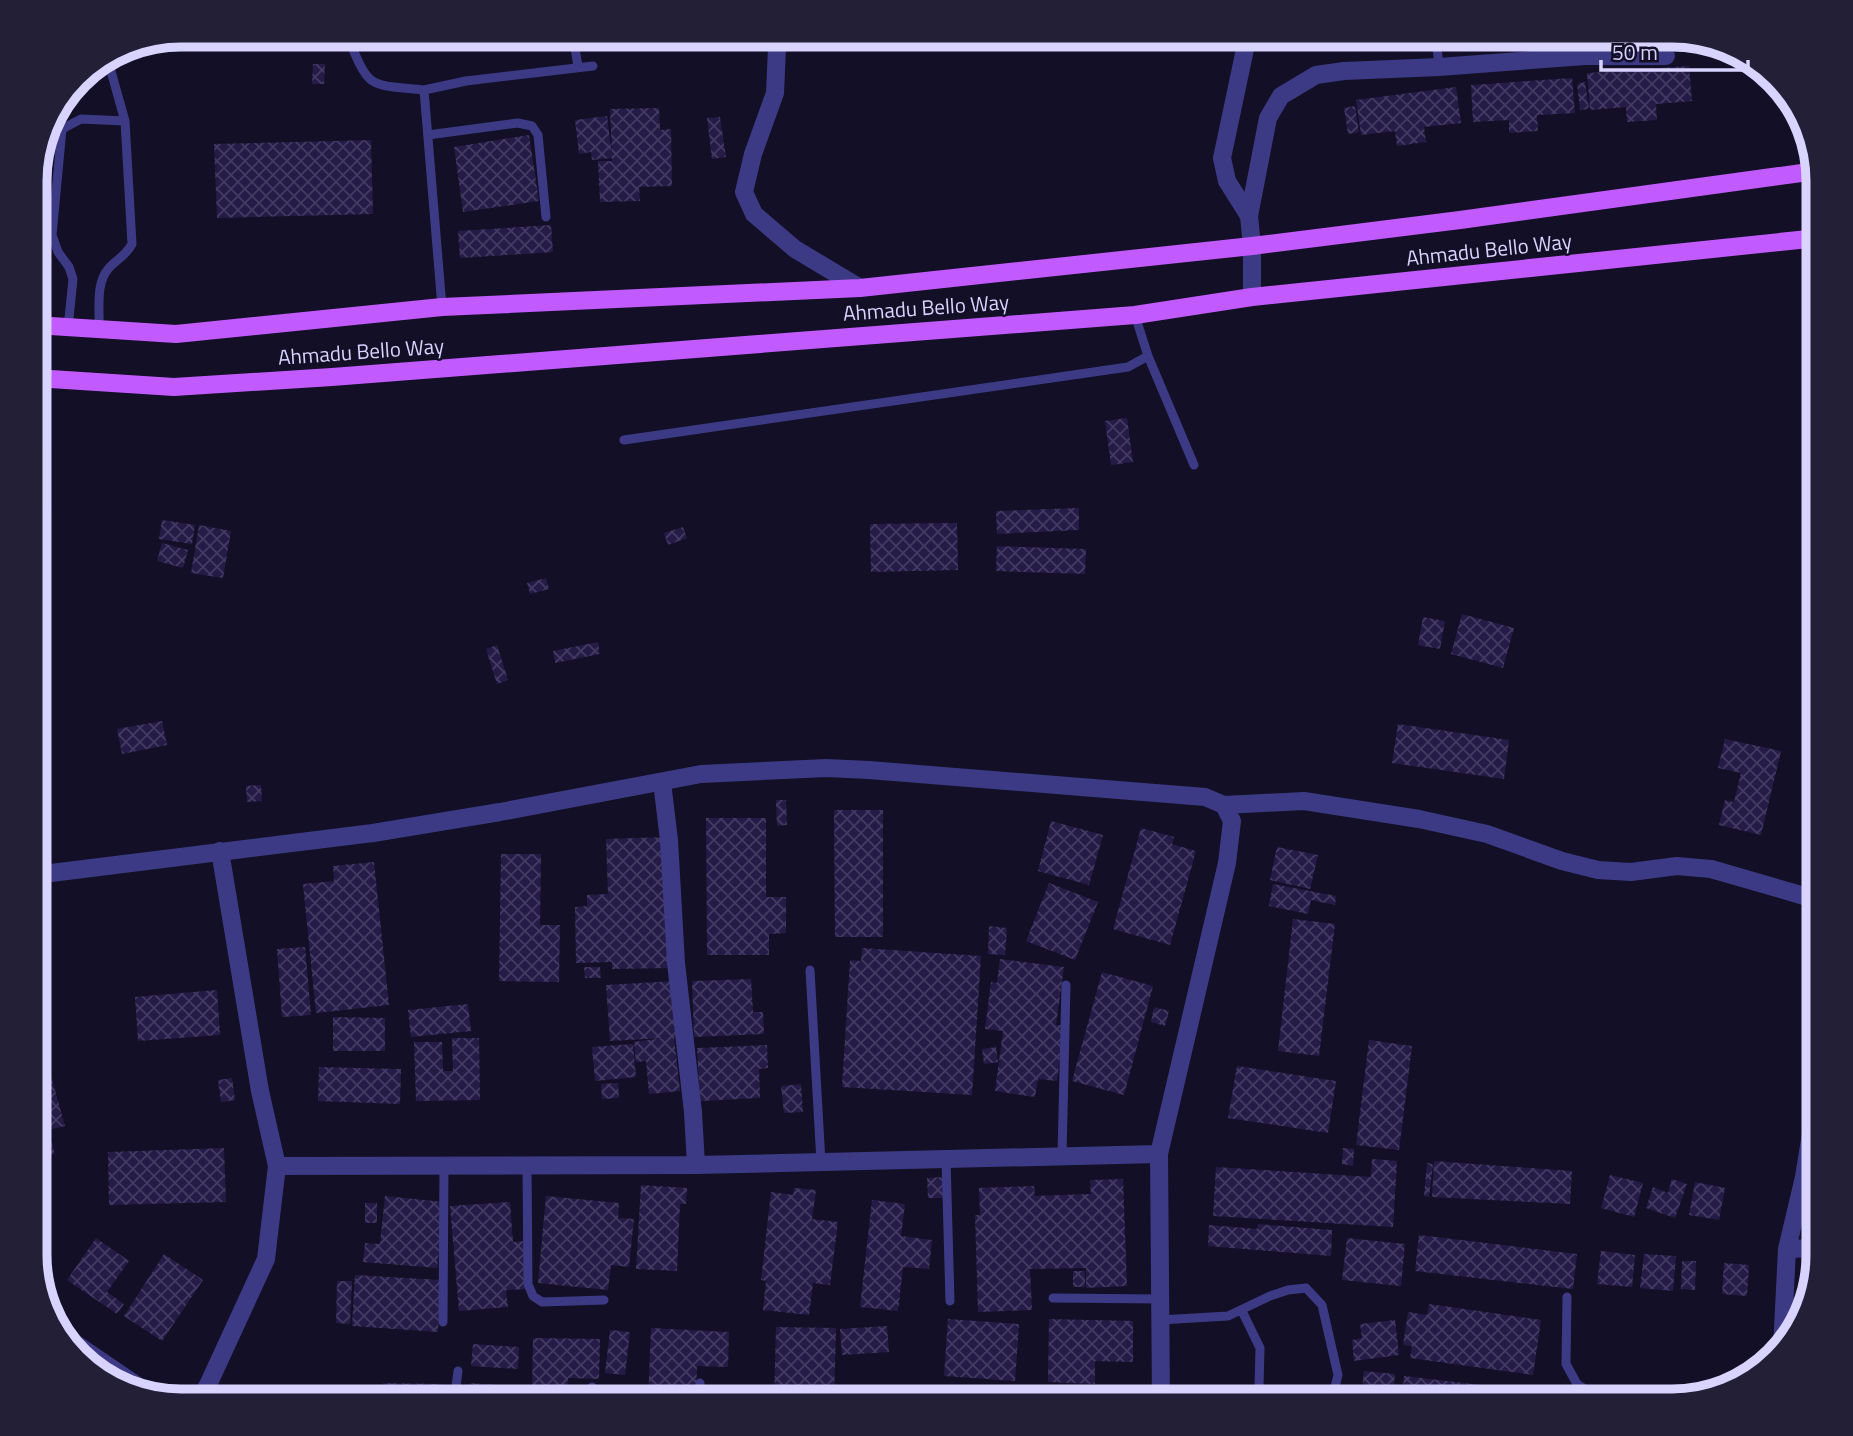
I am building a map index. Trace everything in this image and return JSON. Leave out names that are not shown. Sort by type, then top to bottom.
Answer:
[{"type":"main road","name":"Ahmadu Bello Way","points":[[48,326],[176,334],[442,307],[860,288],[1252,246],[1805,172]]},
{"type":"main road","name":"Ahmadu Bello Way","points":[[48,379],[173,387],[1135,315],[1252,298],[1806,239]]},
{"type":"street","points":[[776,47],[775,93],[753,154],[744,192],[754,214],[795,249],[860,288]]},
{"type":"street","points":[[1245,47],[1222,158],[1227,181],[1249,216]]},
{"type":"street","points":[[1586,47],[1586,56]]},
{"type":"street","points":[[1252,298],[1249,216],[1268,118],[1281,96],[1316,75],[1586,56],[1666,56]]},
{"type":"street","points":[[48,873],[373,833],[701,774],[826,768],[1205,797],[1224,805],[1304,801],[1394,815],[1487,834],[1562,861],[1598,870],[1631,872],[1677,866],[1711,869],[1806,897]]},
{"type":"street","points":[[662,782],[696,1165]]},
{"type":"street","points":[[1161,1389],[1159,1154],[1227,863],[1232,821],[1224,805]]},
{"type":"street","points":[[206,1389],[266,1259],[277,1166],[260,1091],[220,851]]},
{"type":"street","points":[[277,1166],[696,1165],[1159,1154]]},
{"type":"street","points":[[1783,1329],[1787,1249],[1806,1165]]},
{"type":"street","points":[[1787,1249],[1806,1248]]},
{"type":"lane","points":[[351,47],[363,74],[376,85],[424,90],[466,81],[593,66]]},
{"type":"lane","points":[[575,47],[578,67]]},
{"type":"lane","points":[[1437,47],[1439,67]]},
{"type":"lane","points":[[99,330],[101,281],[109,268],[127,254],[132,244],[125,121],[110,68]]},
{"type":"lane","points":[[424,90],[442,307]]},
{"type":"lane","points":[[68,328],[73,279],[52,235],[62,129],[81,119],[125,121]]},
{"type":"lane","points":[[428,135],[518,123],[532,126],[538,135],[546,218]]},
{"type":"lane","points":[[1135,315],[1148,356],[1194,465]]},
{"type":"lane","points":[[624,440],[1128,367],[1148,356]]},
{"type":"lane","points":[[810,970],[821,1162]]},
{"type":"lane","points":[[1062,1156],[1066,985]]},
{"type":"lane","points":[[947,1159],[950,1301]]},
{"type":"lane","points":[[527,1165],[528,1284],[533,1296],[542,1302],[604,1300]]},
{"type":"lane","points":[[443,1322],[444,1166]]},
{"type":"lane","points":[[1160,1320],[1228,1316],[1270,1296],[1306,1288],[1322,1305],[1338,1375],[1334,1389]]},
{"type":"lane","points":[[1567,1297],[1566,1364],[1577,1384],[1585,1389]]},
{"type":"lane","points":[[1053,1298],[1160,1299]]},
{"type":"lane","points":[[1242,1311],[1259,1348],[1260,1389]]},
{"type":"lane","points":[[79,1341],[141,1383]]},
{"type":"lane","points":[[456,1389],[458,1371]]},
{"type":"lane","points":[[700,1383],[700,1389]]},
{"type":"building","points":[[1708,52],[1723,57],[1708,57]]},
{"type":"building","points":[[313,64],[325,64],[324,84],[312,84]]},
{"type":"building","points":[[1689,66],[1692,101],[1656,104],[1657,120],[1627,122],[1626,107],[1590,110],[1587,73]]},
{"type":"building","points":[[1572,78],[1575,113],[1537,115],[1538,131],[1509,133],[1509,120],[1473,122],[1471,85]]},
{"type":"building","points":[[1585,82],[1589,109],[1580,110],[1577,84]]},
{"type":"building","points":[[1456,87],[1461,123],[1424,127],[1426,142],[1397,146],[1395,131],[1361,135],[1356,100]]},
{"type":"building","points":[[1355,106],[1359,132],[1348,134],[1344,108]]},
{"type":"building","points":[[659,108],[660,130],[671,129],[672,186],[639,187],[640,201],[600,202],[598,161],[612,161],[612,158],[592,160],[591,152],[579,154],[575,120],[607,116],[612,155],[610,109]]},
{"type":"building","points":[[720,117],[726,157],[712,159],[707,118]]},
{"type":"building","points":[[529,135],[539,201],[463,212],[454,147]]},
{"type":"building","points":[[371,140],[373,214],[217,218],[214,144]]},
{"type":"building","points":[[551,225],[553,252],[460,258],[458,231]]},
{"type":"building","points":[[1127,418],[1133,462],[1111,465],[1105,421]]},
{"type":"building","points":[[1079,508],[1079,530],[997,534],[996,511]]},
{"type":"building","points":[[162,520],[195,525],[192,544],[159,539]]},
{"type":"building","points":[[957,523],[958,570],[871,572],[870,524]]},
{"type":"building","points":[[199,525],[231,531],[223,578],[191,573]]},
{"type":"building","points":[[683,527],[687,538],[668,545],[664,533]]},
{"type":"building","points":[[162,543],[188,550],[183,568],[157,561]]},
{"type":"building","points":[[997,546],[1086,549],[1085,574],[996,571]]},
{"type":"building","points":[[546,578],[549,589],[530,594],[527,583]]},
{"type":"building","points":[[1462,614],[1514,628],[1503,668],[1451,654]]},
{"type":"building","points":[[1423,617],[1445,621],[1440,649],[1418,645]]},
{"type":"building","points":[[598,642],[600,654],[555,663],[553,651]]},
{"type":"building","points":[[497,645],[508,680],[497,684],[486,649]]},
{"type":"building","points":[[162,721],[167,745],[122,754],[117,729]]},
{"type":"building","points":[[1398,724],[1509,740],[1504,779],[1392,763]]},
{"type":"building","points":[[1725,739],[1781,751],[1761,835],[1719,825],[1725,800],[1734,802],[1741,773],[1718,768]]},
{"type":"building","points":[[261,785],[262,801],[247,802],[246,786]]},
{"type":"building","points":[[776,800],[786,800],[787,825],[777,826]]},
{"type":"building","points":[[834,810],[883,810],[883,937],[835,937]]},
{"type":"building","points":[[706,818],[766,818],[766,897],[786,897],[786,933],[769,934],[769,955],[707,955]]},
{"type":"building","points":[[1051,821],[1103,835],[1089,885],[1038,871]]},
{"type":"building","points":[[1141,828],[1174,837],[1172,844],[1196,851],[1170,945],[1113,929]]},
{"type":"building","points":[[667,837],[672,968],[612,969],[612,962],[576,963],[575,907],[587,906],[587,895],[608,894],[606,839]]},
{"type":"building","points":[[1277,847],[1318,855],[1310,889],[1270,880]]},
{"type":"building","points":[[501,854],[541,854],[540,925],[560,925],[559,982],[499,981]]},
{"type":"building","points":[[374,862],[389,1005],[316,1013],[303,884],[334,881],[333,866]]},
{"type":"building","points":[[1049,883],[1098,902],[1075,960],[1026,941]]},
{"type":"building","points":[[1273,884],[1336,896],[1335,905],[1311,900],[1308,914],[1269,906]]},
{"type":"building","points":[[1293,919],[1335,924],[1319,1056],[1278,1051]]},
{"type":"building","points":[[989,926],[1007,928],[1005,955],[988,954]]},
{"type":"building","points":[[305,947],[311,1015],[282,1017],[277,949]]},
{"type":"building","points":[[862,948],[981,956],[972,1095],[842,1087],[850,960],[861,961]]},
{"type":"building","points":[[1000,959],[1064,967],[1056,1025],[1064,1025],[1057,1081],[1038,1079],[1035,1097],[995,1091],[1003,1031],[985,1029],[991,982],[997,983]]},
{"type":"building","points":[[584,967],[600,967],[601,978],[585,978]]},
{"type":"building","points":[[1102,972],[1153,986],[1124,1095],[1072,1081]]},
{"type":"building","points":[[751,979],[753,1012],[763,1012],[764,1034],[694,1037],[692,981]]},
{"type":"building","points":[[673,981],[674,1037],[680,1091],[649,1094],[646,1061],[636,1062],[634,1042],[664,1038],[610,1041],[606,985]]},
{"type":"building","points":[[217,990],[220,1035],[138,1041],[135,997]]},
{"type":"building","points":[[468,1004],[471,1031],[411,1037],[408,1010]]},
{"type":"building","points":[[1154,1007],[1169,1011],[1165,1026],[1151,1022]]},
{"type":"building","points":[[333,1017],[385,1018],[385,1051],[333,1051]]},
{"type":"building","points":[[452,1038],[479,1038],[480,1100],[416,1101],[414,1042],[442,1042],[443,1071],[453,1071]]},
{"type":"building","points":[[1369,1040],[1412,1046],[1399,1150],[1356,1145]]},
{"type":"building","points":[[633,1044],[636,1077],[595,1081],[592,1047]]},
{"type":"building","points":[[767,1045],[768,1068],[759,1069],[760,1098],[700,1101],[697,1048]]},
{"type":"building","points":[[996,1047],[998,1062],[984,1064],[982,1049]]},
{"type":"building","points":[[1237,1066],[1336,1081],[1328,1133],[1228,1118]]},
{"type":"building","points":[[319,1067],[401,1069],[400,1104],[318,1101]]},
{"type":"building","points":[[48,1069],[65,1126],[48,1130]]},
{"type":"building","points":[[232,1078],[235,1100],[221,1102],[218,1080]]},
{"type":"building","points":[[618,1083],[619,1098],[602,1099],[601,1084]]},
{"type":"building","points":[[801,1084],[803,1112],[784,1113],[781,1086]]},
{"type":"building","points":[[48,1130],[55,1154],[48,1156]]},
{"type":"building","points":[[224,1148],[226,1202],[109,1205],[108,1152]]},
{"type":"building","points":[[1343,1148],[1354,1149],[1353,1166],[1342,1164]]},
{"type":"building","points":[[1372,1159],[1397,1161],[1393,1227],[1213,1216],[1216,1167],[1371,1177]]},
{"type":"building","points":[[1434,1161],[1572,1171],[1570,1204],[1432,1197]]},
{"type":"building","points":[[1427,1163],[1433,1164],[1429,1197],[1424,1196]]},
{"type":"building","points":[[1610,1175],[1643,1183],[1634,1217],[1601,1208]]},
{"type":"building","points":[[943,1177],[944,1198],[928,1198],[927,1178]]},
{"type":"building","points":[[1123,1179],[1127,1286],[1086,1288],[1086,1268],[1030,1269],[1032,1310],[978,1312],[975,1215],[980,1215],[979,1188],[1034,1186],[1035,1196],[1091,1194],[1090,1180]]},
{"type":"building","points":[[1672,1179],[1687,1184],[1675,1218],[1646,1208],[1653,1187],[1668,1193]]},
{"type":"building","points":[[1695,1182],[1725,1188],[1719,1220],[1689,1215]]},
{"type":"building","points":[[641,1185],[687,1188],[686,1204],[680,1204],[677,1271],[636,1269]]},
{"type":"building","points":[[794,1188],[816,1190],[812,1219],[838,1222],[830,1285],[813,1283],[809,1315],[763,1310],[766,1281],[761,1280],[771,1192],[793,1195]]},
{"type":"building","points":[[385,1196],[444,1202],[437,1268],[363,1262],[365,1243],[380,1244]]},
{"type":"building","points":[[546,1196],[619,1203],[618,1218],[634,1219],[629,1267],[611,1265],[608,1290],[538,1283]]},
{"type":"building","points":[[872,1200],[905,1204],[901,1236],[932,1240],[929,1269],[903,1267],[898,1311],[860,1307]]},
{"type":"building","points":[[510,1202],[513,1242],[524,1241],[528,1289],[506,1290],[508,1307],[459,1311],[450,1206]]},
{"type":"building","points":[[365,1203],[377,1203],[377,1223],[365,1223]]},
{"type":"building","points":[[1258,1224],[1332,1230],[1331,1256],[1208,1246],[1209,1225],[1257,1229]]},
{"type":"building","points":[[1419,1235],[1577,1254],[1573,1289],[1415,1271]]},
{"type":"building","points":[[96,1238],[129,1261],[107,1292],[124,1304],[117,1314],[67,1280]]},
{"type":"building","points":[[1347,1238],[1405,1244],[1401,1286],[1342,1280]]},
{"type":"building","points":[[1601,1251],[1635,1255],[1632,1287],[1597,1284]]},
{"type":"building","points":[[164,1254],[203,1280],[162,1341],[124,1316]]},
{"type":"building","points":[[1644,1254],[1676,1256],[1673,1291],[1640,1288]]},
{"type":"building","points":[[1682,1261],[1696,1261],[1695,1290],[1681,1289]]},
{"type":"building","points":[[1724,1263],[1749,1265],[1747,1296],[1722,1294]]},
{"type":"building","points":[[1073,1271],[1085,1271],[1085,1287],[1073,1287]]},
{"type":"building","points":[[355,1275],[441,1280],[438,1332],[352,1326]]},
{"type":"building","points":[[337,1281],[352,1281],[350,1324],[336,1323]]},
{"type":"building","points":[[1429,1304],[1541,1320],[1533,1375],[1410,1358],[1412,1346],[1403,1345],[1408,1312],[1427,1315]]},
{"type":"building","points":[[948,1319],[1019,1324],[1015,1381],[944,1376]]},
{"type":"building","points":[[1049,1319],[1133,1321],[1133,1362],[1095,1361],[1095,1384],[1048,1382]]},
{"type":"building","points":[[1395,1320],[1399,1355],[1354,1361],[1352,1340],[1362,1338],[1360,1324]]},
{"type":"building","points":[[887,1326],[889,1352],[842,1355],[840,1329]]},
{"type":"building","points":[[776,1327],[836,1328],[834,1389],[774,1389]]},
{"type":"building","points":[[651,1328],[729,1332],[728,1367],[697,1366],[696,1389],[648,1389]]},
{"type":"building","points":[[610,1330],[630,1332],[625,1375],[605,1373]]},
{"type":"building","points":[[533,1338],[600,1339],[599,1379],[568,1378],[567,1388],[532,1387]]},
{"type":"building","points":[[473,1344],[519,1347],[518,1369],[471,1366]]},
{"type":"building","points":[[1364,1371],[1395,1374],[1393,1389],[1362,1389]]},
{"type":"building","points":[[1404,1376],[1515,1389],[1403,1389]]},
{"type":"building","points":[[383,1383],[442,1384],[442,1389],[383,1389]]},
{"type":"building","points":[[470,1383],[524,1387],[524,1389],[470,1389]]},
{"type":"building","points":[[943,1386],[986,1389],[943,1389]]}]
